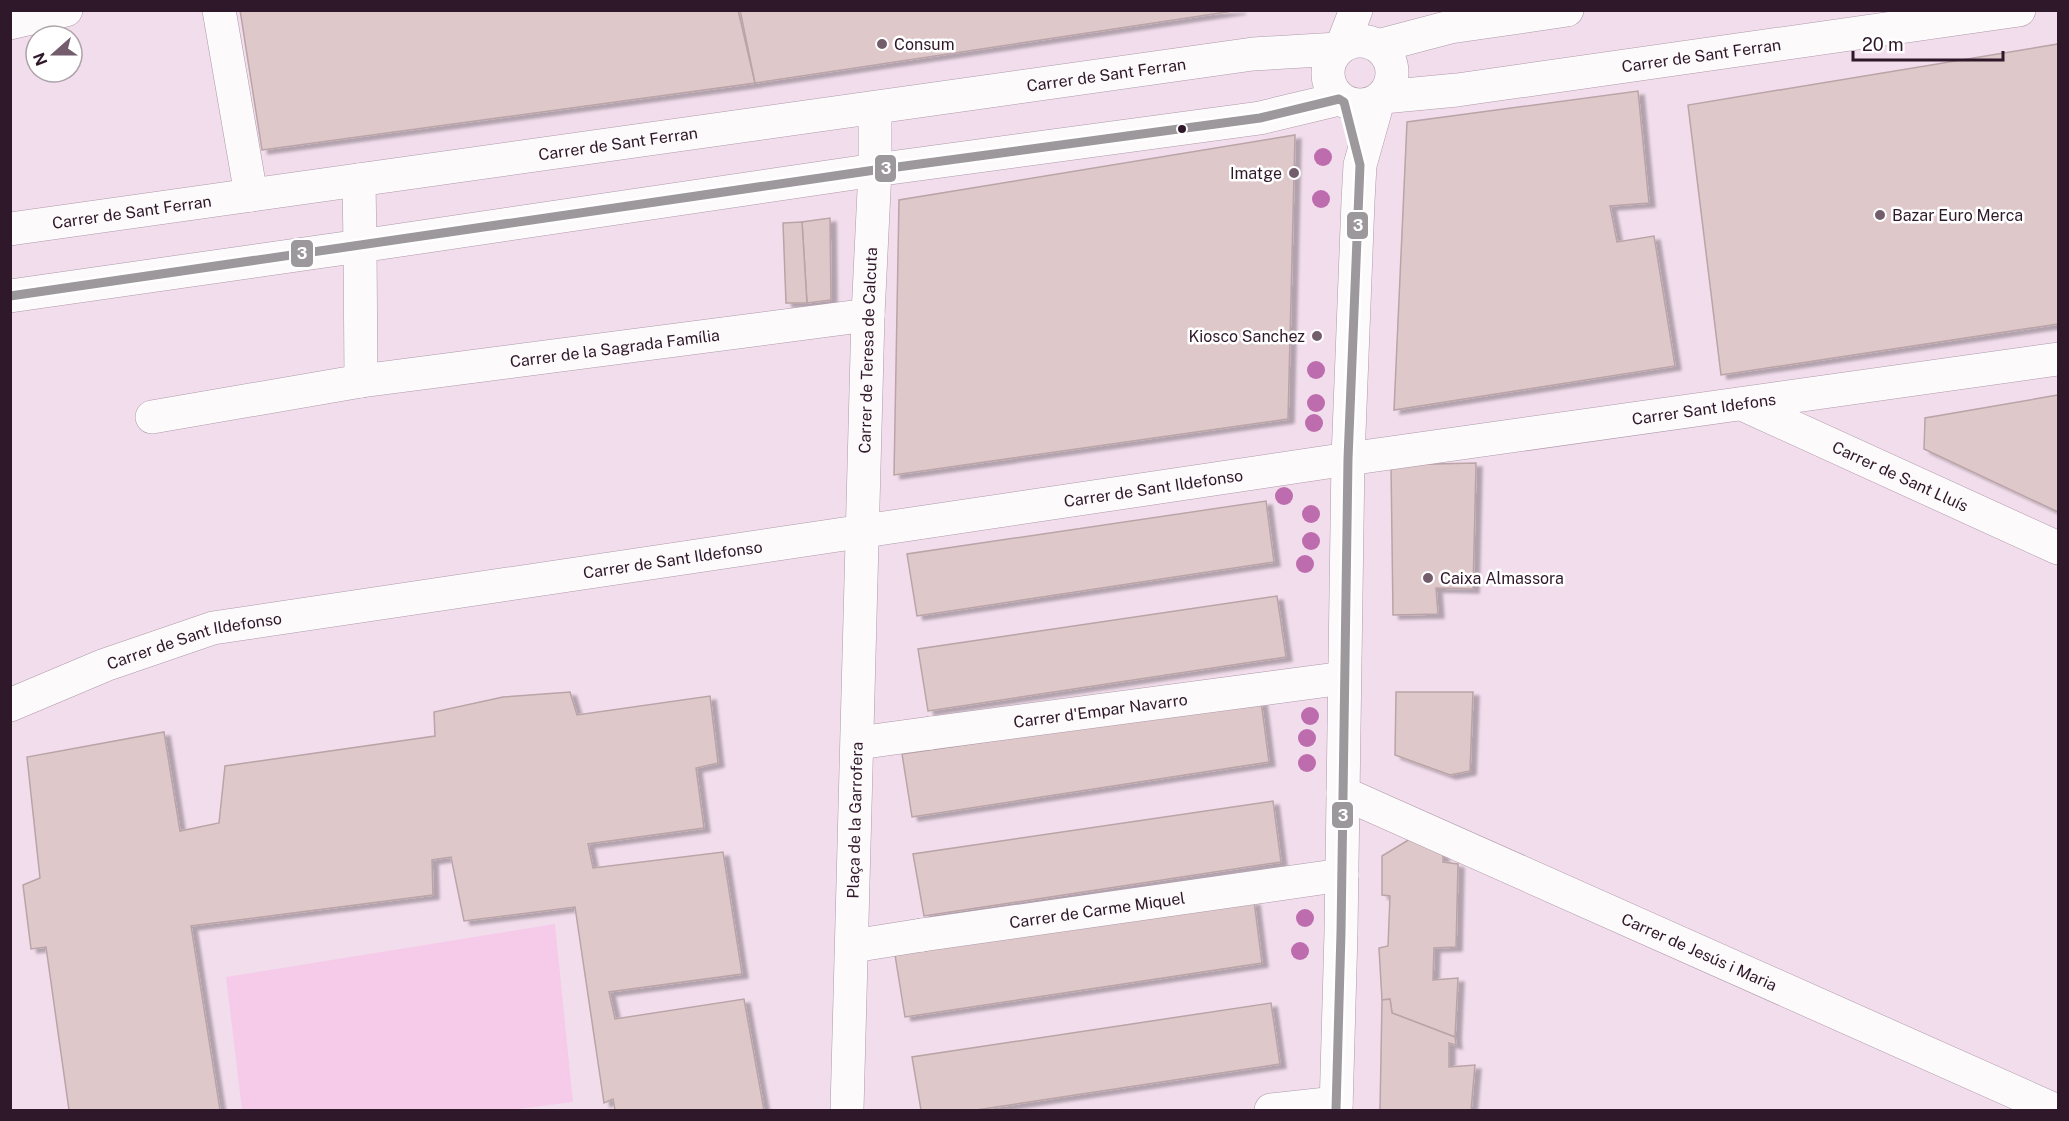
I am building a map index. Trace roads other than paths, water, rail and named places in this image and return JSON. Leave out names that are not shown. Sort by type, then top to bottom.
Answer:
[{"type":"street","points":[[10,23],[66,10]]},
{"type":"street","points":[[219,10],[251,195]]},
{"type":"street","points":[[1356,10],[1358,46]]},
{"type":"street","points":[[1358,46],[1366,10]]},
{"type":"street","name":"Carrer de Sant Ferran","points":[[10,229],[1253,54],[1358,46],[1450,27],[1567,10]]},
{"type":"street","name":"Carrer de Sant Ferran","points":[[1380,99],[2019,10]]},
{"type":"street","points":[[1271,1110],[1336,1107],[1348,459],[1360,165],[1380,99],[1389,89],[1392,70],[1389,61],[1358,46],[1331,57],[1327,69],[1328,79],[1332,90],[1341,100],[1352,106],[1361,106],[1380,99]]},
{"type":"street","points":[[1341,100],[1360,165]]},
{"type":"street","points":[[10,296],[875,170],[1260,118],[1341,100]]},
{"type":"street","points":[[875,108],[875,170]]},
{"type":"street","name":"Carrer de Teresa de Calcuta","points":[[864,531],[868,315],[875,170]]},
{"type":"street","points":[[359,180],[361,381]]},
{"type":"street","name":"Carrer de la Sagrada Família","points":[[152,417],[361,381],[868,315]]},
{"type":"street","name":"Carrer Sant Idefons","points":[[1348,459],[2058,359]]},
{"type":"street","name":"Carrer de Sant Lluís","points":[[1742,404],[2058,548]]},
{"type":"street","name":"Carrer de Sant Ildefonso","points":[[10,705],[105,665],[213,628],[1348,459]]},
{"type":"street","name":"Plaça de la Garrofera","points":[[847,1110],[864,531]]},
{"type":"street","name":"Carrer d'Empar Navarro","points":[[858,743],[1344,678]]},
{"type":"street","name":"Carrer de Jesús i Maria","points":[[1343,793],[2055,1110]]},
{"type":"street","name":"Carrer de Carme Miquel","points":[[853,946],[1341,875]]},
{"type":"place","name":"Consum","points":[[882,44]]},
{"type":"place","name":"Imatge","points":[[1294,173]]},
{"type":"place","name":"Bazar Euro Merca","points":[[1880,215]]},
{"type":"place","name":"Kiosco Sanchez","points":[[1317,336]]},
{"type":"place","name":"Caixa Almassora","points":[[1428,578]]}]
